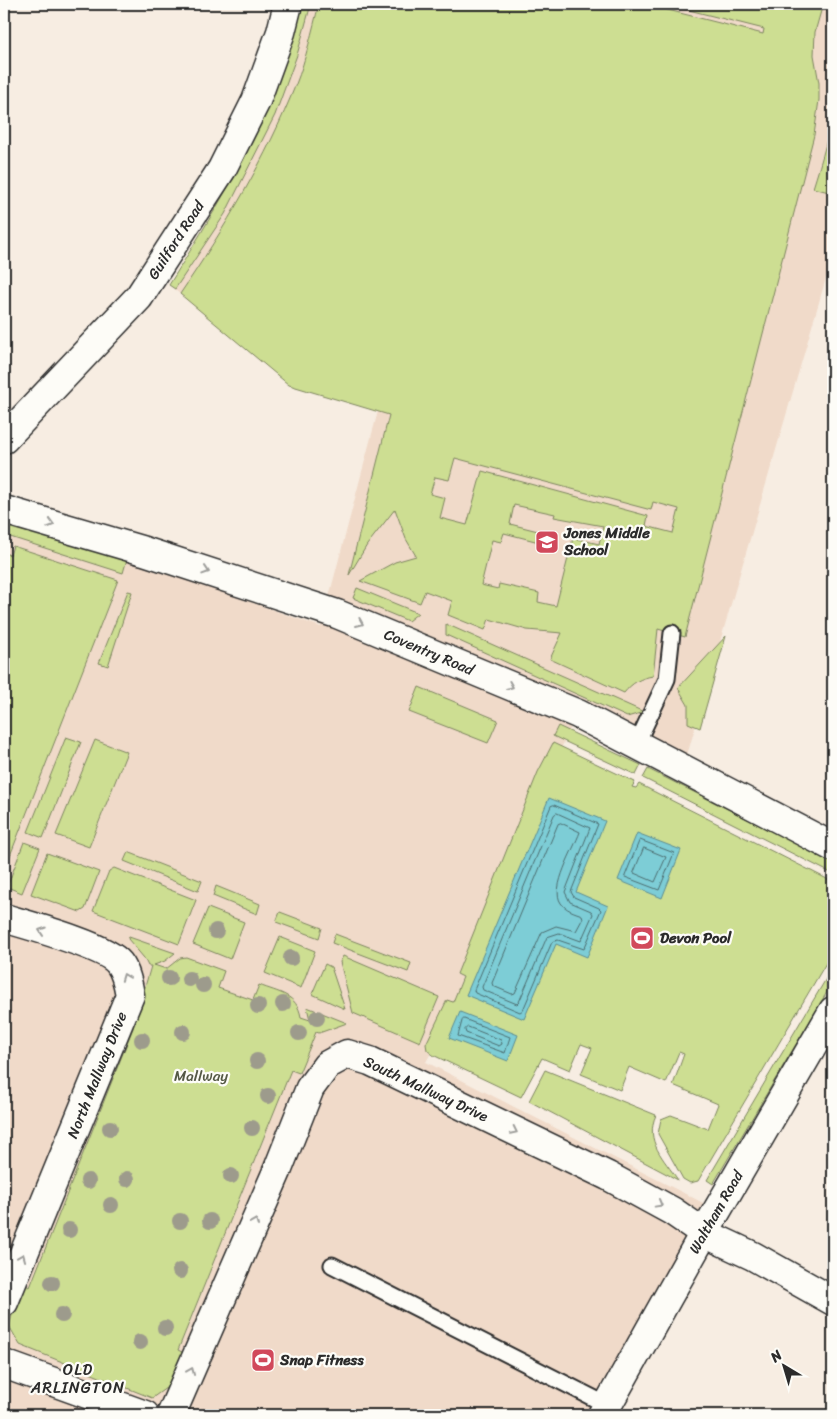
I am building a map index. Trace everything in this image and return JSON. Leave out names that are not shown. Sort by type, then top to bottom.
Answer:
[{"type":"street","name":"Guilford Road","points":[[4,439],[145,289],[222,170],[256,101],[281,32],[288,4]]},
{"type":"street","name":"Coventry Road","points":[[4,510],[144,551],[327,610],[578,714],[833,847]]},
{"type":"street","name":"North Mallway Drive","points":[[4,918],[100,950],[118,962],[127,978],[130,995],[4,1302]]},
{"type":"street","name":"Waltham Road","points":[[604,1410],[833,1011]]},
{"type":"street","name":"South Mallway Drive","points":[[171,1415],[270,1187],[310,1088],[327,1065],[347,1054],[370,1061],[608,1176],[672,1211],[704,1233]]},
{"type":"street","points":[[704,1233],[753,1256],[833,1301]]},
{"type":"street","points":[[4,1364],[145,1415]]},
{"type":"lane","points":[[636,745],[667,679],[672,633]]},
{"type":"lane","points":[[332,1265],[604,1410]]},
{"type":"shaded area","name":"Jones Middle School","points":[[300,4],[833,4],[833,254],[683,769],[577,714],[457,974],[463,977],[436,1044],[426,1062],[717,1210],[602,1415],[4,1415],[4,521],[167,572],[321,627],[378,411],[289,385],[169,285],[209,219],[251,142],[282,70]],"holes":[[[151,964],[299,1073],[291,1070],[178,1350],[38,1351],[20,1345],[21,1284],[30,1288],[133,1029]]]},
{"type":"green space","points":[[300,4],[311,4],[297,55],[275,115],[225,214],[175,289],[169,285],[232,180],[259,126],[285,62]]},
{"type":"green space","points":[[319,4],[644,4],[763,34],[764,29],[665,4],[823,4],[815,32],[814,55],[819,83],[819,100],[814,135],[685,637],[658,629],[653,676],[637,681],[624,693],[550,659],[562,633],[527,630],[489,619],[485,630],[448,615],[452,601],[425,591],[420,603],[360,581],[395,562],[416,556],[406,539],[395,509],[367,545],[349,575],[389,415],[289,385],[180,294],[229,218],[272,139],[300,74]],"holes":[[[455,458],[651,510],[653,502],[679,509],[673,533],[646,526],[648,516],[482,471],[467,525],[440,518],[445,498],[430,494],[435,477],[449,480]],[[514,505],[555,514],[554,517],[603,526],[599,544],[573,538],[556,606],[538,602],[539,593],[499,584],[498,589],[481,585],[492,540],[501,542],[504,533],[539,542],[542,532],[510,524]]]},
{"type":"green space","points":[[833,27],[833,90],[831,46]]},
{"type":"green space","points":[[833,101],[833,193],[813,188],[823,156]]},
{"type":"green space","points":[[4,521],[127,559],[123,573],[4,535]]},
{"type":"green space","points":[[13,546],[118,580],[4,871],[4,553],[10,555]]},
{"type":"green space","points":[[357,588],[418,613],[408,621],[353,598]]},
{"type":"green space","points":[[128,591],[132,592],[108,666],[99,663]]},
{"type":"green space","points":[[446,624],[644,712],[627,717],[446,635]]},
{"type":"green space","points":[[726,636],[700,728],[688,723],[688,705],[678,688]]},
{"type":"green space","points":[[419,687],[498,720],[488,743],[409,712]]},
{"type":"green space","points":[[558,726],[641,765],[636,775],[553,736]]},
{"type":"green space","points":[[66,737],[81,742],[43,838],[28,832]]},
{"type":"green space","points":[[95,740],[127,752],[89,847],[56,835]]},
{"type":"green space","name":"Devon Pool","points":[[553,743],[635,782],[632,787],[636,788],[639,784],[833,882],[833,951],[698,1181],[690,1183],[683,1179],[658,1134],[661,1119],[671,1115],[708,1129],[718,1104],[673,1085],[684,1054],[679,1052],[666,1083],[629,1067],[620,1090],[581,1074],[592,1048],[581,1044],[570,1070],[542,1058],[521,1097],[433,1055],[427,1050],[426,1044],[447,1000],[453,1002],[463,977],[457,974],[538,772]]},
{"type":"green space","points":[[648,769],[833,862],[833,874],[643,778]]},
{"type":"green space","points":[[24,842],[40,848],[22,893],[7,887]]},
{"type":"green space","points":[[128,852],[202,881],[198,891],[124,861]]},
{"type":"green space","points":[[47,853],[99,872],[85,909],[80,912],[31,894]]},
{"type":"green space","points":[[114,868],[196,900],[179,944],[93,911],[109,871]]},
{"type":"green space","points":[[216,886],[260,904],[257,914],[213,896]]},
{"type":"green space","points":[[208,908],[244,922],[230,959],[193,944]]},
{"type":"green space","points":[[280,912],[322,928],[319,938],[276,922]]},
{"type":"green space","points":[[335,934],[411,963],[408,972],[332,943]]},
{"type":"green space","name":"Mallway","points":[[129,937],[175,953],[165,961],[154,965],[166,969],[180,958],[186,957],[224,971],[218,988],[253,1000],[259,985],[286,995],[296,1003],[301,1017],[310,1020],[307,1007],[347,1023],[319,1033],[316,1032],[299,1073],[291,1070],[178,1350],[184,1353],[173,1383],[152,1398],[20,1345],[9,1326],[21,1283],[30,1287],[133,1028],[151,966],[148,966],[144,958],[128,939]]},
{"type":"green space","points":[[280,937],[315,951],[301,988],[265,973]]},
{"type":"green space","points":[[343,956],[439,997],[420,1042],[353,1013],[340,962]]},
{"type":"green space","points":[[325,964],[331,967],[345,1009],[312,994]]},
{"type":"green space","points":[[833,967],[833,982],[713,1184],[707,1180]]},
{"type":"green space","points":[[545,1070],[656,1115],[652,1133],[654,1141],[657,1149],[678,1180],[529,1101]]},
{"type":"water","points":[[549,798],[605,821],[576,892],[608,906],[587,957],[556,944],[524,1019],[466,995]]},
{"type":"water","points":[[637,833],[681,850],[662,898],[618,880]]},
{"type":"water","points":[[460,1012],[518,1035],[508,1061],[449,1038]]},
{"type":"place","name":"Jones Middle School","points":[[547,542]]},
{"type":"place","name":"Devon Pool","points":[[642,938]]},
{"type":"place","name":"Snap Fitness","points":[[263,1360]]},
{"type":"district","name":"OLD ARLINGTON","points":[[78,1378]]}]
